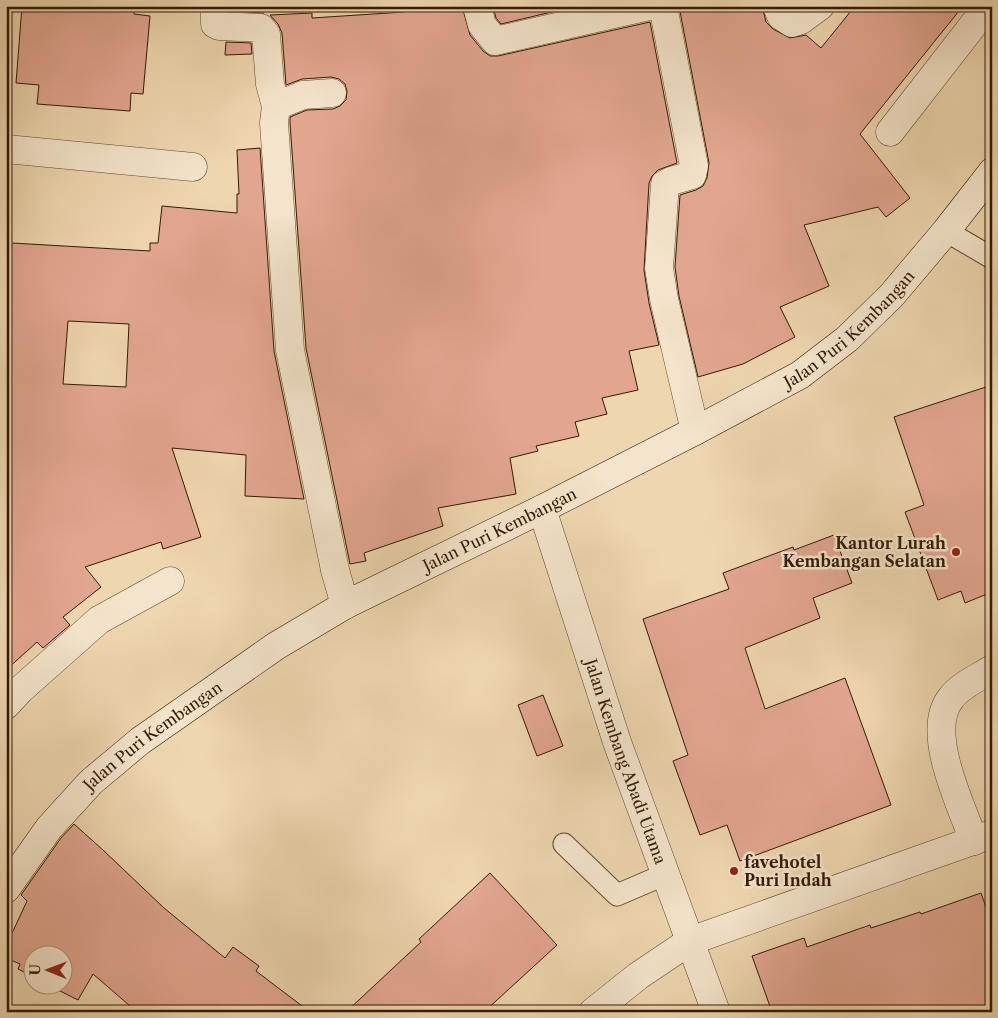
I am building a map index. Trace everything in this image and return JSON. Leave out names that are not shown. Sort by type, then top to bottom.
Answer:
[{"type":"street","points":[[215,6],[214,24],[219,26],[261,28],[266,34],[270,84],[276,106],[274,123],[290,350],[335,570],[345,605]]},
{"type":"street","points":[[477,6],[482,25],[495,41],[649,6]]},
{"type":"street","points":[[663,6],[694,166],[692,175],[671,180],[665,184],[659,268],[664,299],[695,431]]},
{"type":"street","points":[[777,6],[781,16],[792,23],[802,20],[820,6]]},
{"type":"street","points":[[890,132],[988,6]]},
{"type":"street","points":[[276,106],[303,95],[332,93]]},
{"type":"street","points":[[6,149],[193,167]]},
{"type":"street","name":"Jalan Puri Kembangan","points":[[6,889],[49,828],[91,782],[140,741],[276,646],[345,605],[542,509],[800,375],[847,339],[892,295],[946,231],[992,172]]},
{"type":"street","name":"Jalan Kembang Abadi Utama","points":[[542,509],[617,742],[716,1012]]},
{"type":"street","points":[[6,704],[99,620],[170,581]]},
{"type":"street","points":[[593,1012],[638,976],[690,940],[983,838],[945,760],[941,738],[942,716],[950,699],[963,686],[992,669]]},
{"type":"lane","points":[[946,231],[992,258]]},
{"type":"lane","points":[[564,844],[616,895],[666,874]]},
{"type":"building","points":[[22,6],[135,6],[134,14],[150,16],[143,94],[131,93],[130,111],[37,104],[39,85],[16,83]]},
{"type":"building","points":[[231,6],[264,6],[264,13],[231,11]]},
{"type":"building","points":[[403,6],[462,6],[470,35],[483,51],[490,56],[498,56],[650,22],[677,163],[658,170],[652,176],[649,183],[644,270],[649,303],[659,345],[629,351],[638,390],[602,398],[607,414],[575,422],[579,436],[536,446],[538,451],[510,458],[516,494],[438,508],[443,526],[364,553],[366,561],[350,564],[306,348],[290,123],[290,117],[307,110],[333,109],[340,106],[346,100],[347,91],[345,84],[339,79],[331,77],[302,79],[286,85],[282,33],[278,24],[270,15],[312,13],[312,18],[404,12]]},
{"type":"building","points":[[493,6],[577,6],[501,24],[496,18]]},
{"type":"building","points":[[679,6],[762,6],[766,22],[773,29],[790,38],[806,35],[821,48],[855,6],[963,6],[860,134],[910,198],[886,217],[878,207],[804,225],[829,286],[780,307],[795,337],[743,364],[698,377],[679,296],[675,267],[680,195],[703,186],[707,178],[709,163]]},
{"type":"building","points":[[226,42],[251,43],[252,54],[225,55]]},
{"type":"building","points":[[260,148],[274,351],[304,499],[245,496],[246,455],[172,448],[201,537],[163,549],[161,542],[85,567],[101,587],[63,617],[70,625],[43,648],[37,642],[6,670],[6,464],[10,364],[6,364],[6,358],[12,243],[150,251],[150,243],[158,243],[162,206],[237,213],[237,194],[239,194],[237,150]],"holes":[[[68,321],[129,324],[126,387],[63,384]]]},
{"type":"building","points":[[992,385],[992,592],[965,603],[961,591],[938,600],[905,512],[924,505],[894,417]]},
{"type":"building","points":[[834,535],[852,583],[813,598],[820,618],[745,648],[765,709],[845,678],[891,805],[740,861],[727,825],[700,835],[673,761],[688,755],[643,619],[729,589],[723,573],[793,547],[794,550]]},
{"type":"building","points":[[543,695],[563,746],[537,756],[518,705]]},
{"type":"building","points":[[74,824],[164,908],[225,958],[233,947],[259,966],[256,971],[310,1012],[137,1012],[93,974],[78,1000],[70,996],[72,996],[72,946],[22,946],[22,971],[18,969],[20,964],[6,958],[6,946],[27,901],[21,895],[61,838]]},
{"type":"building","points":[[490,873],[557,945],[484,1012],[346,1012],[421,942],[419,939]]},
{"type":"building","points":[[981,893],[992,924],[992,1012],[772,1012],[752,956],[804,938],[807,947],[870,925],[871,928],[920,912],[921,914]]},
{"type":"place","name":"Kantor Lurah Kembangan Selatan","points":[[956,552]]},
{"type":"place","name":"favehotel Puri Indah","points":[[734,871]]}]
